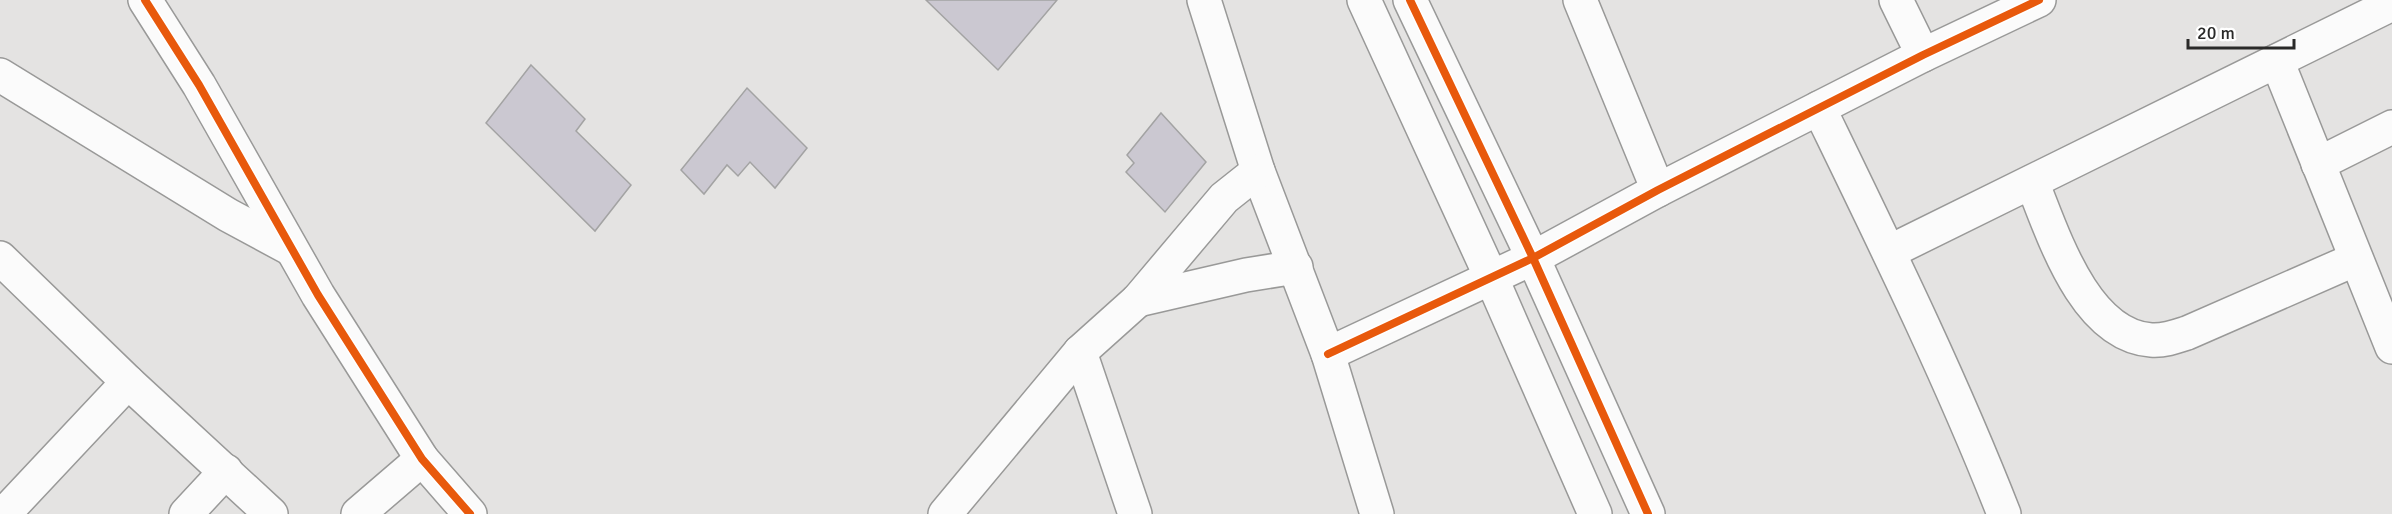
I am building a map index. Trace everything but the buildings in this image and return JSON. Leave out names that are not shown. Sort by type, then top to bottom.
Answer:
[{"type":"street","points":[[145,0],[199,85],[318,295],[422,459],[470,514]]},
{"type":"street","points":[[1204,0],[1258,171],[1328,354],[1377,514]]},
{"type":"street","points":[[1364,0],[1491,277],[1595,514]]},
{"type":"street","points":[[1410,0],[1533,258],[1648,514]]},
{"type":"street","points":[[1580,0],[1658,190]]},
{"type":"street","points":[[1896,0],[1923,55]]},
{"type":"street","points":[[1328,354],[1533,258],[1658,190],[1923,55],[2039,0]]},
{"type":"street","points":[[1889,252],[2392,4]]},
{"type":"street","points":[[2277,61],[2392,347]]},
{"type":"street","points":[[0,75],[228,216],[291,249]]},
{"type":"street","points":[[1819,108],[1889,252],[1982,457],[2004,514]]},
{"type":"street","points":[[2318,164],[2392,127]]},
{"type":"street","points":[[945,514],[1080,352],[1138,300],[1224,198],[1258,171]]},
{"type":"street","points":[[2032,182],[2060,251],[2080,287],[2100,315],[2126,333],[2150,340],[2168,339],[2187,333],[2356,259]]},
{"type":"street","points":[[0,258],[128,382],[271,514]]},
{"type":"street","points":[[1138,300],[1245,275],[1296,267]]},
{"type":"street","points":[[1080,352],[1135,514]]},
{"type":"street","points":[[4,514],[128,382]]},
{"type":"street","points":[[1570,460],[1614,439]]},
{"type":"street","points":[[358,514],[422,459]]},
{"type":"street","points":[[186,514],[226,471]]},
{"type":"cycle path","points":[[145,0],[199,85],[318,295],[422,459],[470,514]]},
{"type":"cycle path","points":[[1410,0],[1533,258],[1648,514]]},
{"type":"cycle path","points":[[1328,354],[1533,258],[1658,190],[1923,55],[2039,0]]}]
